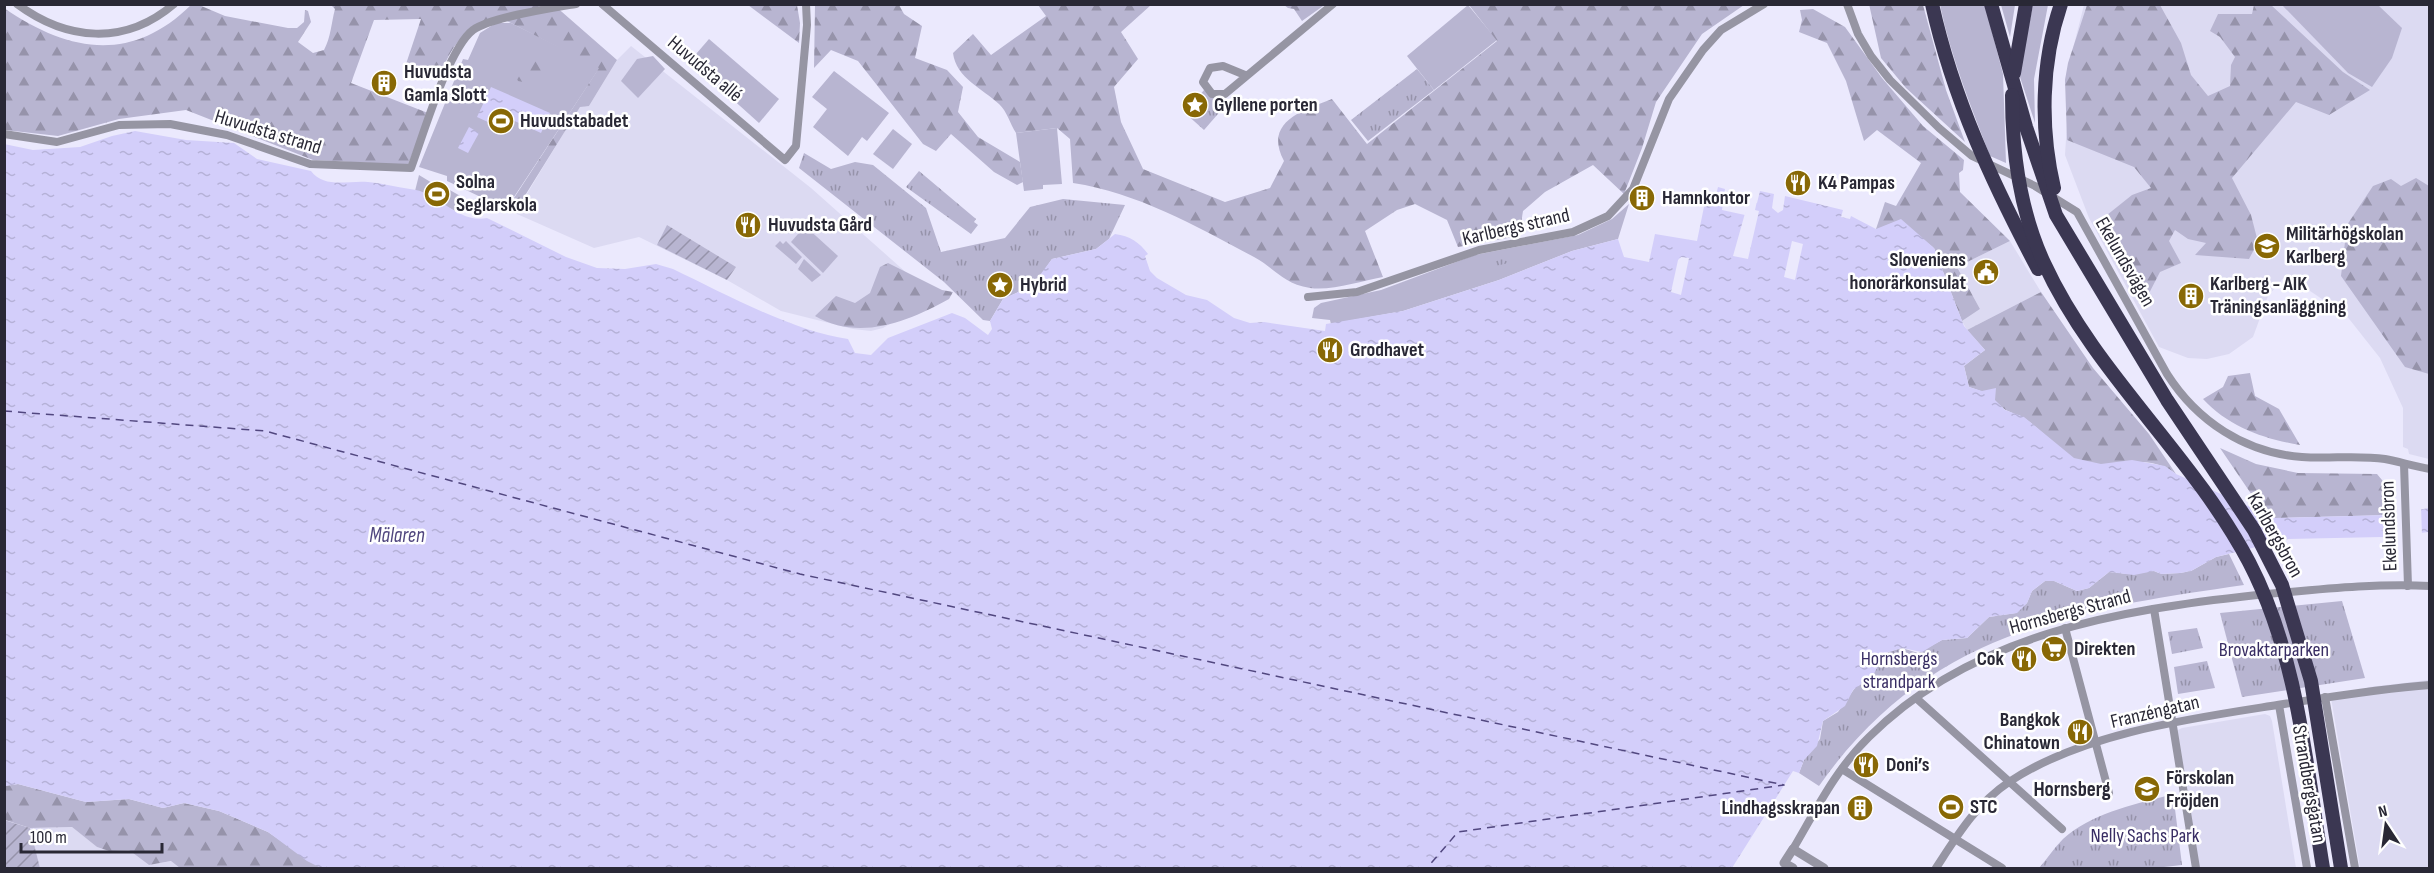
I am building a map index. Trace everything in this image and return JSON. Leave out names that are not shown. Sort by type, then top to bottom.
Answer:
[{"type":"highway","points":[[1932,4],[1958,97],[1973,139],[2034,262],[2073,314]]},
{"type":"highway","points":[[1991,4],[2050,200],[2080,257]]},
{"type":"highway","points":[[2026,4],[2012,92],[2018,180],[2033,237],[2044,264],[2073,314]]},
{"type":"highway","points":[[2061,4],[2049,51],[2045,128],[2049,167],[2057,199],[2080,257]]},
{"type":"highway","name":"Karlbergsbron","points":[[2080,257],[2167,400],[2240,508],[2282,585],[2311,681],[2341,868]]},
{"type":"highway","name":"Karlbergsbron","points":[[2073,314],[2103,360],[2207,494],[2236,537],[2260,586],[2279,631],[2292,682],[2323,868]]},
{"type":"street","points":[[18,4],[33,16],[57,27],[79,34],[99,35],[141,26],[174,4]]},
{"type":"street","name":"Huvudsta strand","points":[[4,134],[57,142],[119,125],[170,124],[227,135],[310,164],[411,168],[454,56],[465,38],[475,28],[499,20],[576,4]]},
{"type":"street","name":"Huvudsta allé","points":[[602,4],[785,160],[796,146],[806,42],[806,4]]},
{"type":"street","points":[[1245,75],[1222,66],[1210,68],[1203,82],[1212,94],[1225,94],[1332,4]]},
{"type":"street","name":"Karlbergs strand","points":[[1308,297],[1357,292],[1479,250],[1573,232],[1608,216],[1633,189],[1669,99],[1703,50],[1721,30],[1764,4]]},
{"type":"street","name":"Ekelundsvägen","points":[[1847,4],[1858,34],[1871,56],[1890,80],[1940,128],[1972,156],[2035,186],[2077,212],[2167,374],[2181,396],[2206,420],[2232,437],[2283,455],[2383,459],[2430,469]]},
{"type":"street","name":"Ekelundsbron","points":[[2404,464],[2408,586]]},
{"type":"street","name":"Hornsbergs Strand","points":[[1782,866],[1842,769],[1870,735],[1916,698],[1954,673],[1989,656],[2065,628],[2154,609],[2301,591],[2430,586]]},
{"type":"street","points":[[2154,609],[2196,868]]},
{"type":"street","points":[[2065,628],[2109,792]]},
{"type":"street","name":"Franzéngatan","points":[[1936,868],[1972,814],[2009,782],[2052,760],[2096,743],[2172,723],[2325,697],[2430,685]]},
{"type":"street","name":"Strandbergsgatan","points":[[2325,697],[2355,868]]},
{"type":"street","points":[[1916,698],[2062,829]]},
{"type":"street","name":"Strandbergsgatan","points":[[2279,705],[2307,868]]},
{"type":"street","points":[[1842,769],[2002,868]]},
{"type":"street","points":[[1793,849],[1824,868]]},
{"type":"street","points":[[1782,866],[1793,868]]},
{"type":"shaded area","name":"Militärhögskolan Karlberg","points":[[2084,5],[2429,5],[2429,459],[2409,454],[2408,449],[2403,447],[2403,408],[2380,358],[2346,315],[2286,275],[2268,296],[2253,337],[2229,354],[2207,359],[2188,358],[2159,347],[2089,218],[2065,155],[2068,108],[2065,80]]},
{"type":"shaded area","name":"Huvudsta Gård","points":[[631,46],[811,188],[927,291],[898,319],[883,328],[871,331],[853,329],[781,311],[727,280],[639,237],[594,248],[506,209],[510,204],[522,202],[580,106],[589,106],[617,60]]},
{"type":"shaded area","points":[[2010,241],[2041,292],[1967,330],[1962,321],[1980,309],[1957,267]]},
{"type":"shaded area","points":[[2429,680],[2429,868],[2360,868],[2331,698],[2354,694],[2369,687]]},
{"type":"shaded area","points":[[2265,714],[2270,716],[2272,721],[2296,868],[2194,868],[2172,733],[2182,728]]},
{"type":"shaded area","points":[[72,827],[97,847],[109,851],[129,850],[149,865],[172,861],[180,868],[40,868],[30,828]]},
{"type":"green space","points":[[1322,4],[1323,6],[1302,21],[1294,9],[1284,5]]},
{"type":"green space","points":[[1869,4],[1923,5],[1946,90],[1965,142],[1906,88],[1881,58]]},
{"type":"green space","points":[[191,5],[199,5],[225,16],[288,28],[297,28],[304,22],[305,10],[308,11],[311,22],[298,42],[313,53],[324,50],[330,35],[335,9],[331,5],[554,5],[617,60],[589,106],[580,107],[521,202],[510,204],[599,68],[501,18],[463,36],[441,73],[406,64],[421,19],[374,20],[351,83],[428,113],[408,165],[313,160],[186,110],[119,119],[58,136],[5,130],[4,8],[52,34],[75,42],[99,45],[122,43],[145,37],[168,24]]},
{"type":"green space","points":[[748,5],[797,5],[800,23],[799,43]]},
{"type":"green space","points":[[815,5],[899,5],[904,14],[922,26],[915,58],[947,70],[963,87],[958,112],[978,137],[1020,162],[1023,182],[1017,185],[994,172],[951,134],[936,151],[923,144],[858,61],[831,50],[814,68]]},
{"type":"green space","points":[[1038,5],[1151,5],[1121,32],[1138,59],[1114,87],[1121,122],[1143,169],[1225,202],[1270,188],[1284,161],[1279,148],[1282,127],[1299,113],[1332,99],[1367,144],[1497,41],[1469,5],[1744,5],[1702,34],[1656,102],[1642,148],[1624,194],[1593,165],[1545,192],[1523,211],[1519,236],[1458,247],[1447,220],[1415,204],[1397,210],[1365,231],[1383,277],[1319,289],[1293,283],[1254,257],[1166,212],[1121,194],[1073,183],[1070,139],[1057,128],[1016,133],[1002,107],[959,69],[953,53],[973,34],[991,55],[1046,16]]},
{"type":"green space","points":[[1468,5],[1497,40],[1434,90],[1407,56]]},
{"type":"green space","points":[[1940,5],[1985,5],[2003,74],[2006,163],[1990,156],[1956,63]]},
{"type":"green space","points":[[2001,5],[2015,5],[2010,37]]},
{"type":"green space","points":[[2033,5],[2048,5],[2034,79],[2035,123],[2019,74]]},
{"type":"green space","points":[[2087,5],[2160,5],[2181,43],[2191,75],[2208,96],[2230,86],[2231,65],[2235,57],[2220,37],[2210,31],[2218,14],[2252,14],[2254,5],[2271,5],[2343,72],[2370,90],[2329,115],[2296,102],[2232,178],[2251,215],[2258,242],[2249,259],[2195,255],[2206,243],[2188,239],[2175,230],[2169,241],[2181,263],[2160,272],[2145,301],[2097,223],[2132,195],[2151,188],[2134,167],[2067,140],[2065,80],[2068,63]]},
{"type":"green space","points":[[2282,5],[2378,5],[2402,28],[2392,58],[2372,87],[2348,73]]},
{"type":"green space","points":[[1813,9],[1845,27],[1882,78],[1923,126],[1964,160],[1963,170],[1959,173],[1960,192],[2010,241],[1957,267],[1980,309],[1962,321],[1934,248],[1921,238],[1876,229],[1885,202],[1896,206],[1921,163],[1877,130],[1864,141],[1846,81],[1827,43],[1799,32],[1802,20],[1800,10]]},
{"type":"green space","name":"Huvudstabadet","points":[[496,23],[511,23],[600,67],[506,209],[447,181],[447,176],[419,167],[463,59],[468,60],[480,33]]},
{"type":"green space","points":[[709,39],[779,99],[759,123],[690,61]]},
{"type":"green space","points":[[653,56],[665,69],[638,98],[621,81],[637,59]]},
{"type":"green space","points":[[531,58],[543,63],[540,75],[528,83],[518,81],[513,70],[520,61]]},
{"type":"green space","points":[[1417,69],[1434,90],[1368,141],[1351,120]]},
{"type":"green space","points":[[834,71],[889,113],[867,141],[862,137],[848,156],[813,127],[827,109],[812,97]]},
{"type":"green space","points":[[1204,90],[1224,107],[1204,130],[1185,113]]},
{"type":"green space","points":[[1057,128],[1062,184],[1043,185],[1043,189],[1024,191],[1016,133]]},
{"type":"green space","points":[[893,129],[912,144],[893,169],[873,154]]},
{"type":"green space","points":[[804,153],[831,169],[855,162],[873,165],[926,208],[941,252],[1005,238],[1030,207],[1063,199],[1125,205],[1109,239],[1096,249],[1052,259],[1038,279],[1027,288],[1003,299],[990,321],[983,320],[944,282],[799,168]]},
{"type":"green space","points":[[919,171],[976,219],[974,222],[978,225],[971,234],[906,187]]},
{"type":"green space","name":"Solna Seglarskola","points":[[419,175],[447,192],[448,189],[462,197],[455,211],[415,191]]},
{"type":"green space","points":[[2416,178],[2429,186],[2429,374],[2405,367],[2341,276],[2347,225],[2373,186],[2391,179],[2401,186]]},
{"type":"green space","points":[[1629,204],[1618,239],[1572,251],[1499,280],[1403,311],[1331,324],[1330,320],[1312,318],[1314,308],[1321,303],[1381,290],[1475,255],[1578,235],[1612,219]]},
{"type":"green space","points":[[667,225],[736,267],[727,280],[657,245]]},
{"type":"green space","points":[[805,226],[838,256],[823,273],[791,242]]},
{"type":"green space","points":[[780,241],[783,244],[786,241],[802,257],[796,264],[775,246]]},
{"type":"green space","points":[[1515,253],[1517,261],[1487,268],[1485,261]]},
{"type":"green space","points":[[804,259],[821,275],[812,282],[798,269]]},
{"type":"green space","points":[[888,263],[942,290],[953,292],[949,299],[918,315],[884,326],[849,327],[832,324],[815,316],[836,296],[855,303],[870,293],[880,267]]},
{"type":"green space","points":[[2041,292],[2093,368],[2149,434],[2176,474],[2151,463],[2099,464],[2074,459],[2024,418],[2005,410],[1991,398],[1969,387],[1964,366],[1985,350],[1967,330]]},
{"type":"green space","points":[[2250,373],[2255,396],[2279,409],[2300,445],[2248,430],[2224,417],[2203,399],[2223,387],[2228,376]]},
{"type":"green space","points":[[2220,448],[2256,464],[2298,473],[2377,474],[2387,486],[2389,515],[2275,518],[2258,504]]},
{"type":"green space","name":"Hornsbergs strandpark","points":[[2229,554],[2244,585],[2120,605],[2062,619],[2007,637],[1955,661],[1907,693],[1861,734],[1819,786],[1799,773],[1804,760],[1820,739],[1823,721],[1838,712],[1857,685],[1869,679],[1888,652],[1902,648],[1918,653],[1942,640],[1967,638],[1989,617],[2016,613],[2027,603],[2032,591],[2045,581],[2054,581],[2077,591],[2089,588],[2109,572],[2180,573],[2191,571],[2216,557]]},
{"type":"green space","name":"Brovaktarparken","points":[[2342,601],[2365,678],[2242,697],[2220,613]]},
{"type":"green space","points":[[2197,628],[2203,648],[2172,654],[2168,632]]},
{"type":"green space","points":[[2207,661],[2215,688],[2178,694],[2174,667]]},
{"type":"green space","points":[[18,784],[86,802],[129,799],[163,808],[184,803],[219,811],[268,832],[321,868],[180,868],[171,861],[149,865],[129,850],[109,851],[97,847],[72,827],[30,828],[5,820],[4,786]]},
{"type":"green space","name":"Nelly Sachs Park","points":[[2166,796],[2174,801],[2182,865],[2155,868],[2039,868],[2063,839],[2086,823],[2112,812]]},
{"type":"green space","points":[[4,820],[30,828],[40,868],[5,868]]},
{"type":"water","points":[[491,87],[550,113],[541,133],[506,117],[501,128],[477,117]]},
{"type":"water","points":[[469,127],[479,133],[468,153],[458,148]]},
{"type":"water","name":"Mälaren","points":[[135,131],[186,140],[234,143],[257,159],[311,171],[316,177],[330,182],[373,183],[420,191],[466,216],[476,219],[487,218],[566,257],[597,268],[625,269],[656,264],[673,269],[783,320],[827,335],[848,339],[855,353],[871,355],[888,338],[952,313],[965,318],[988,335],[992,329],[990,321],[1003,299],[1027,288],[1052,259],[1096,249],[1115,234],[1130,238],[1141,246],[1148,254],[1145,256],[1150,271],[1157,278],[1186,295],[1207,300],[1234,318],[1250,323],[1264,322],[1325,331],[1326,324],[1403,311],[1499,280],[1572,251],[1618,239],[1624,257],[1649,262],[1655,234],[1697,241],[1705,202],[1714,203],[1718,187],[1725,189],[1722,210],[1745,215],[1749,202],[1757,203],[1760,191],[1774,194],[1772,208],[1778,213],[1783,210],[1785,196],[1843,210],[1841,217],[1850,219],[1851,216],[1876,229],[1901,219],[1934,248],[1964,326],[1985,350],[1964,366],[1969,387],[1982,391],[1996,388],[1995,400],[2005,410],[2024,417],[2074,458],[2101,464],[2132,460],[2165,466],[2176,474],[2275,518],[2389,515],[2429,508],[2429,532],[2382,537],[2288,539],[2216,557],[2191,571],[2161,574],[2154,571],[2134,575],[2109,572],[2089,588],[2077,591],[2054,581],[2045,581],[2032,591],[2027,603],[2017,613],[1989,617],[1967,638],[1942,640],[1922,652],[1902,648],[1888,652],[1881,659],[1873,676],[1853,690],[1845,706],[1823,721],[1817,746],[1804,760],[1799,773],[1793,771],[1732,868],[321,868],[307,861],[268,832],[219,811],[184,803],[163,808],[129,799],[86,802],[18,784],[5,786],[4,144],[33,150],[80,147]]},
{"type":"pier","points":[[1749,199],[1757,201],[1755,210],[1759,211],[1748,259],[1733,256]]},
{"type":"pier","points":[[1792,241],[1803,244],[1795,280],[1784,277]]},
{"type":"pier","points":[[1681,257],[1689,258],[1681,295],[1671,292],[1678,260]]},
{"type":"pier","points":[[2421,506],[2422,536],[2389,539],[2388,512]]},
{"type":"ferry route","points":[[4,411],[265,431],[800,574],[1784,785],[1458,832],[1427,868]]},
{"type":"place","name":"Huvudsta Gamla Slott","points":[[384,83]]},
{"type":"place","name":"Gyllene porten","points":[[1195,105]]},
{"type":"place","name":"Huvudstabadet","points":[[501,121]]},
{"type":"place","name":"K4 Pampas","points":[[1798,183]]},
{"type":"place","name":"Solna Seglarskola","points":[[437,194]]},
{"type":"place","name":"Hamnkontor","points":[[1642,198]]},
{"type":"place","name":"Huvudsta Gård","points":[[748,225]]},
{"type":"place","name":"Militärhögskolan Karlberg","points":[[2267,246]]},
{"type":"place","name":"Sloveniens honorärkonsulat","points":[[1986,272]]},
{"type":"place","name":"Hybrid","points":[[1000,285]]},
{"type":"place","name":"Karlberg - AIK Träningsanläggning","points":[[2191,296]]},
{"type":"place","name":"Grodhavet","points":[[1330,350]]},
{"type":"place","name":"Direkten","points":[[2054,649]]},
{"type":"place","name":"Cok","points":[[2024,659]]},
{"type":"place","name":"Bangkok Chinatown","points":[[2080,732]]},
{"type":"place","name":"Doni’s","points":[[1866,765]]},
{"type":"place","name":"Förskolan Fröjden","points":[[2147,789]]},
{"type":"place","name":"STC","points":[[1951,807]]},
{"type":"place","name":"Lindhagsskrapan","points":[[1860,808]]},
{"type":"district","name":"Hornsberg","points":[[2072,789]]}]
